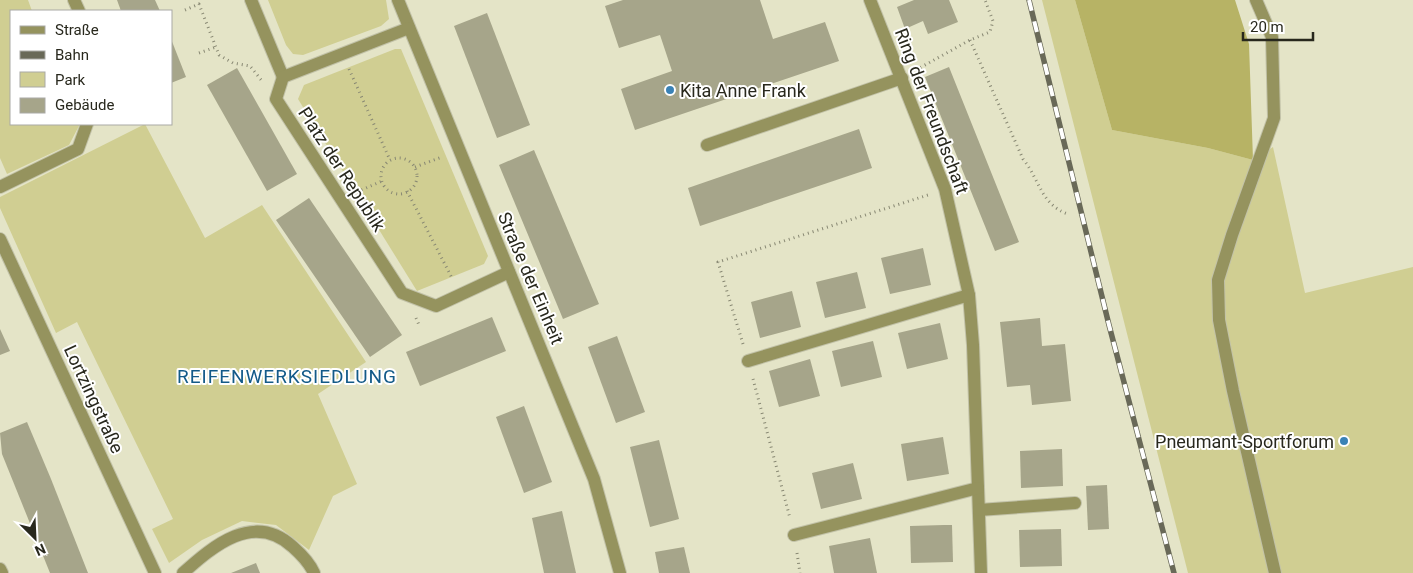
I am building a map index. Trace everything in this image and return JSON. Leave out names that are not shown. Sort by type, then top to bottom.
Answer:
[{"type":"street","points":[[251,0],[283,77],[409,28]]},
{"type":"street","name":"Straße der Einheit","points":[[398,0],[509,272],[548,362],[594,479],[620,573]]},
{"type":"street","name":"Ring der Freundschaft","points":[[870,0],[945,189],[969,295],[973,344],[981,573]]},
{"type":"street","points":[[1256,0],[1272,37],[1274,118],[1218,280],[1219,320],[1233,391],[1275,573]]},
{"type":"street","name":"Platz der Republik","points":[[283,77],[276,100],[402,293],[436,306],[509,272]]},
{"type":"street","points":[[707,145],[902,78]]},
{"type":"street","points":[[0,187],[78,149],[86,125]]},
{"type":"street","name":"Lortzingstraße","points":[[0,239],[155,573]]},
{"type":"street","points":[[748,361],[969,295]]},
{"type":"street","points":[[794,535],[978,488]]},
{"type":"street","points":[[979,510],[1075,503]]},
{"type":"street","points":[[183,573],[213,546],[235,536],[256,531],[274,534],[290,544],[310,562],[314,573]]},
{"type":"street","points":[[0,569],[2,573]]},
{"type":"path","points":[[902,78],[970,40],[990,32],[993,21],[985,0]]},
{"type":"path","points":[[185,10],[199,4],[219,55],[234,62],[250,66],[276,100]]},
{"type":"path","points":[[970,40],[1023,159],[1032,170],[1047,202],[1056,210],[1068,214]]},
{"type":"path","points":[[199,53],[216,46]]},
{"type":"path","points":[[342,54],[390,160]]},
{"type":"path","points":[[415,167],[459,151]]},
{"type":"path","points":[[406,159],[415,167],[417,178],[412,188],[402,194],[390,191],[382,181],[382,169],[390,160],[406,159]]},
{"type":"path","points":[[341,199],[382,181]]},
{"type":"path","points":[[407,191],[461,295]]},
{"type":"green space","points":[[0,0],[28,0],[32,10],[10,10],[10,125],[79,125],[69,145],[7,174],[0,158]]},
{"type":"green space","points":[[268,0],[386,0],[389,19],[381,26],[303,55],[293,54],[286,45]]},
{"type":"green space","points":[[1042,0],[1075,0],[1112,130],[1208,148],[1253,160],[1273,147],[1305,293],[1413,267],[1413,573],[1188,573]]},
{"type":"green space","points":[[395,49],[401,49],[488,256],[484,264],[417,291],[298,99],[304,85]]},
{"type":"green space","points":[[146,125],[205,238],[262,205],[366,362],[318,394],[357,484],[333,496],[309,550],[276,525],[242,521],[202,540],[169,563],[152,529],[173,519],[77,322],[56,333],[0,208],[0,197]]},
{"type":"shaded area","points":[[1075,0],[1235,0],[1249,44],[1253,160],[1208,148],[1112,130]]},
{"type":"building","points":[[117,0],[155,0],[160,10],[121,10]]},
{"type":"building","points":[[623,0],[760,0],[773,39],[825,22],[839,61],[635,130],[621,89],[672,71],[660,35],[619,48],[605,6]]},
{"type":"building","points":[[914,0],[949,0],[958,22],[928,34],[923,21],[905,29],[897,7]]},
{"type":"building","points":[[487,13],[530,125],[497,138],[454,26]]},
{"type":"building","points":[[172,42],[186,77],[172,83]]},
{"type":"building","points":[[949,67],[1019,242],[995,251],[925,77]]},
{"type":"building","points":[[237,68],[297,174],[267,191],[207,85]]},
{"type":"building","points":[[859,129],[872,168],[700,226],[688,188]]},
{"type":"building","points":[[534,150],[599,304],[563,319],[499,165]]},
{"type":"building","points":[[309,198],[402,335],[370,357],[276,220]]},
{"type":"building","points":[[923,248],[931,285],[890,294],[881,258]]},
{"type":"building","points":[[857,272],[866,308],[825,318],[816,282]]},
{"type":"building","points":[[792,291],[801,327],[760,338],[751,302]]},
{"type":"building","points":[[492,317],[506,351],[420,386],[406,352]]},
{"type":"building","points":[[1040,318],[1042,346],[1065,344],[1071,401],[1032,405],[1030,385],[1007,387],[1000,322]]},
{"type":"building","points":[[940,323],[948,359],[907,369],[898,333]]},
{"type":"building","points":[[0,329],[10,351],[0,355]]},
{"type":"building","points":[[617,336],[645,412],[616,423],[588,347]]},
{"type":"building","points":[[873,341],[882,377],[841,387],[832,351]]},
{"type":"building","points":[[810,359],[820,396],[779,407],[769,371]]},
{"type":"building","points":[[524,406],[552,482],[524,493],[496,417]]},
{"type":"building","points":[[27,422],[88,573],[50,573],[2,454],[0,433]]},
{"type":"building","points":[[943,437],[949,474],[907,481],[901,444]]},
{"type":"building","points":[[659,440],[679,519],[650,527],[630,447]]},
{"type":"building","points":[[1062,449],[1063,486],[1021,488],[1020,451]]},
{"type":"building","points":[[853,463],[862,499],[821,509],[812,473]]},
{"type":"building","points":[[1107,485],[1109,529],[1088,530],[1086,486]]},
{"type":"building","points":[[562,511],[576,573],[544,573],[532,518]]},
{"type":"building","points":[[952,525],[953,562],[911,563],[910,526]]},
{"type":"building","points":[[1061,529],[1062,566],[1020,567],[1019,530]]},
{"type":"building","points":[[870,538],[877,573],[834,573],[829,546]]},
{"type":"building","points":[[684,547],[690,573],[659,573],[655,552]]},
{"type":"building","points":[[256,563],[260,573],[231,573]]},
{"type":"railway","points":[[1029,0],[1109,325],[1174,573]]},
{"type":"place","name":"Kita Anne Frank","points":[[670,90]]},
{"type":"place","name":"Pneumant-Sportforum","points":[[1344,441]]},
{"type":"district","name":"REIFENWERKSIEDLUNG","points":[[287,376]]}]
